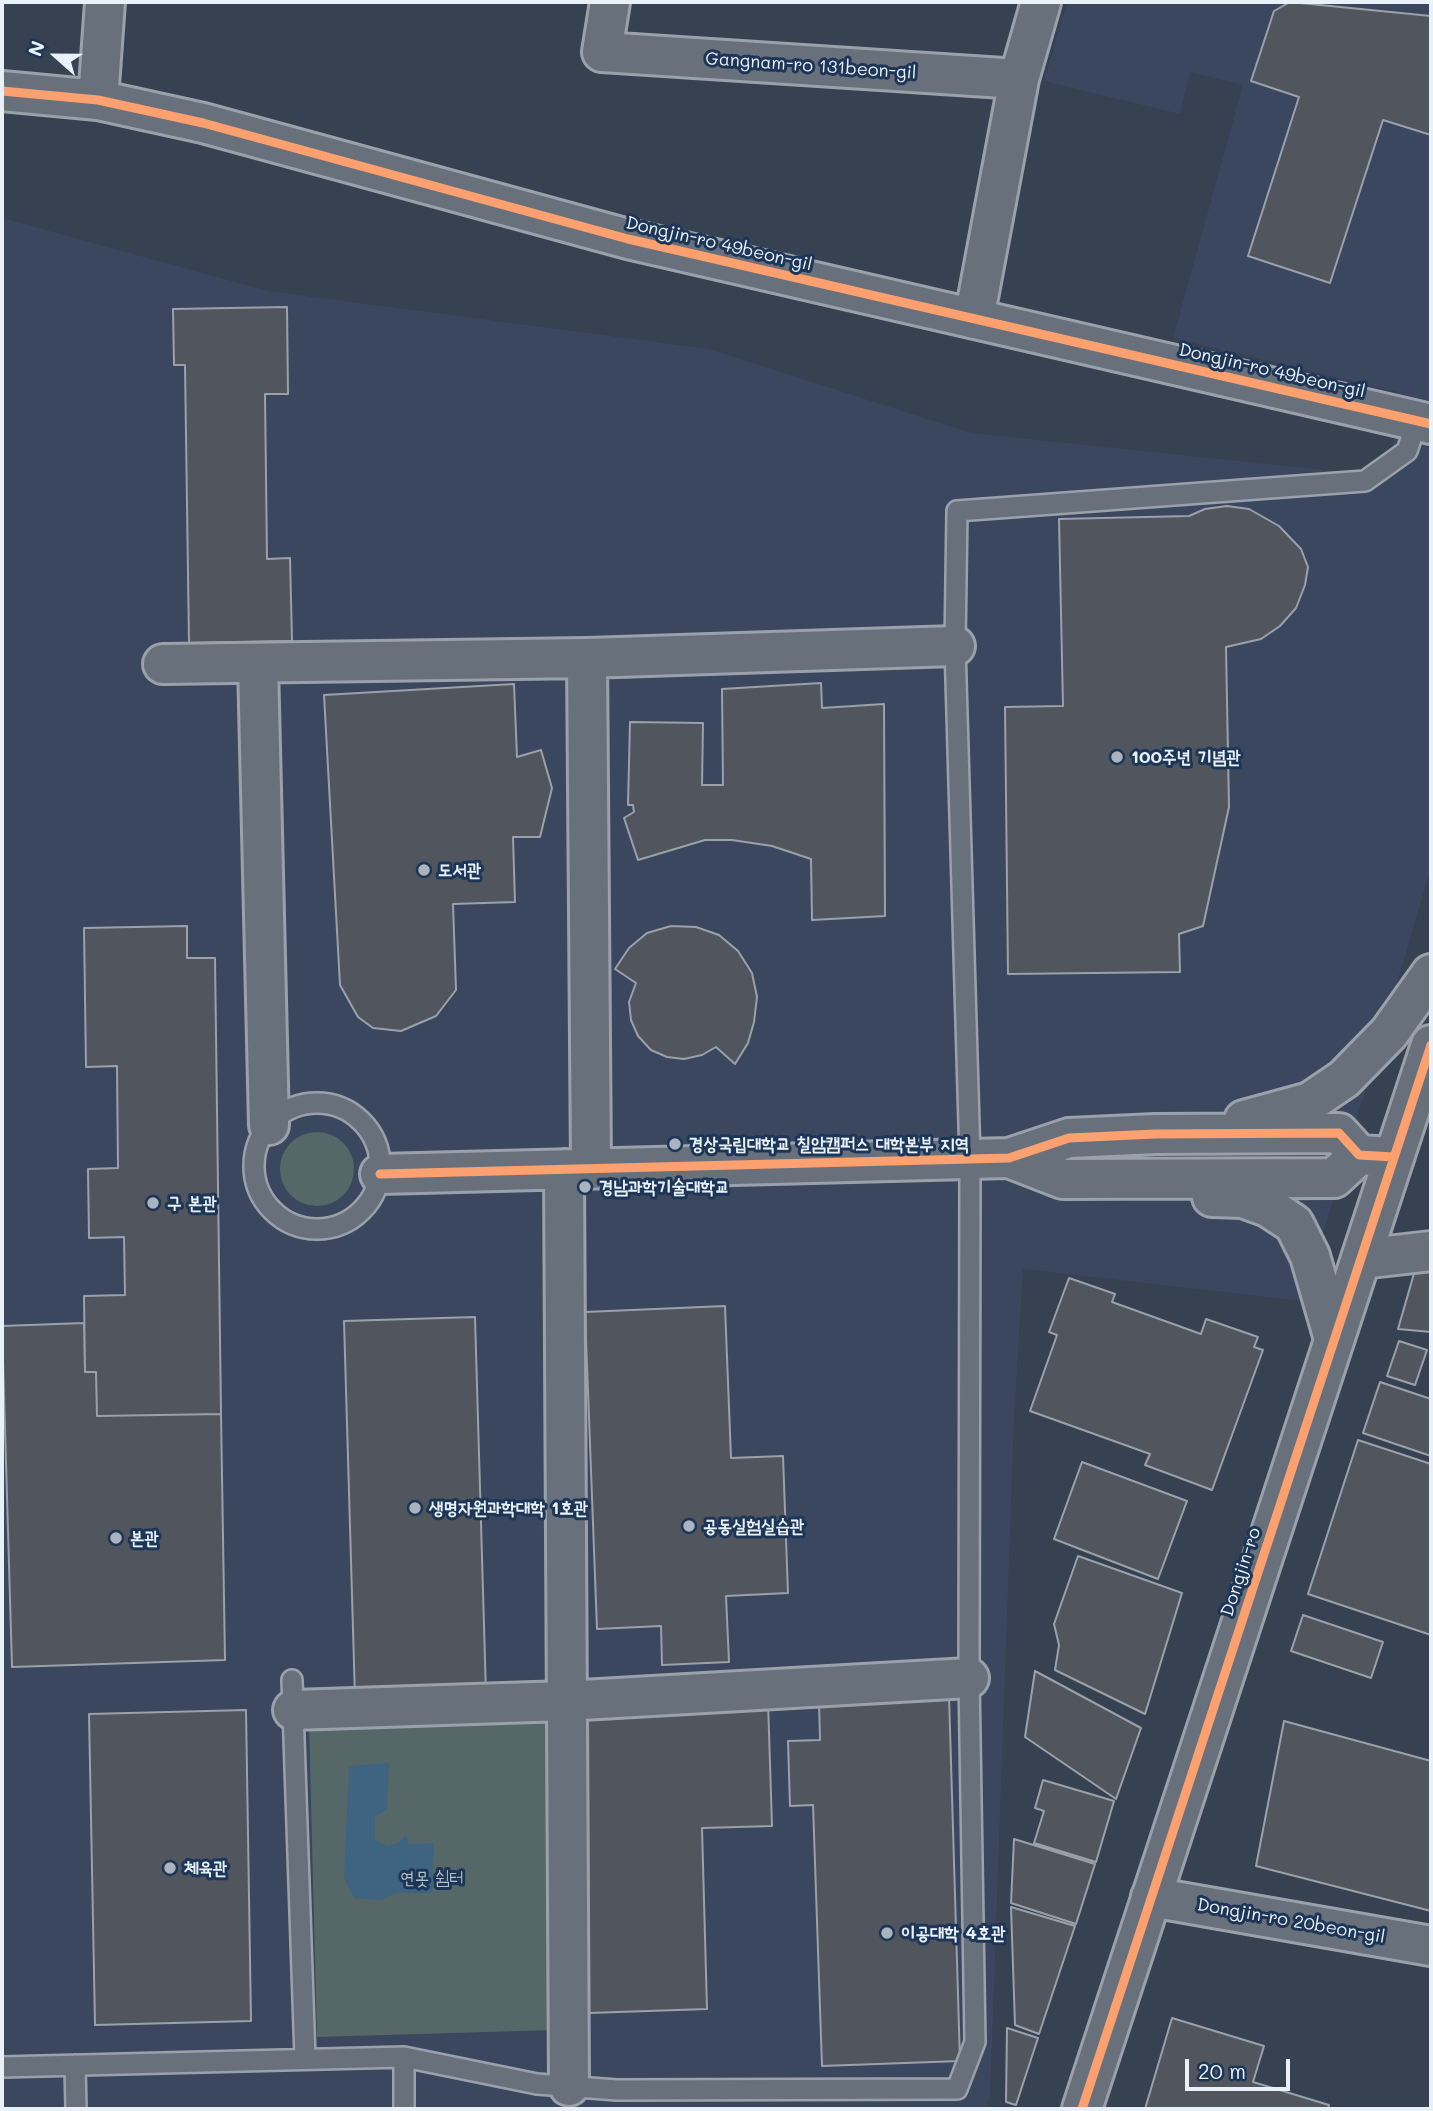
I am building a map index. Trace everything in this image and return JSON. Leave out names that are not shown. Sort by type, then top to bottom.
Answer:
[{"type":"street","points":[[98,100],[104,2]]},
{"type":"street","name":"Gangnam-ro 131beon-gil","points":[[610,2],[602,52],[1019,79]]},
{"type":"street","points":[[974,319],[1019,79],[1041,2]]},
{"type":"street","name":"Dongjin-ro 49beon-gil","points":[[2,91],[98,100],[203,123],[628,239],[1423,427]]},
{"type":"street","points":[[163,664],[587,658],[955,646]]},
{"type":"street","points":[[569,2098],[564,1701],[587,658]]},
{"type":"street","points":[[258,664],[269,1125]]},
{"type":"street","points":[[1156,1135],[1262,1116],[1310,1102],[1344,1079],[1389,1033],[1431,974]]},
{"type":"street","name":"Dongjin-ro","points":[[1082,2109],[1361,1259],[1376,1156],[1431,1045]]},
{"type":"street","points":[[380,1174],[1009,1158],[1069,1138],[1156,1135],[1339,1133],[1376,1156]]},
{"type":"street","points":[[1009,1158],[1063,1179],[1334,1178],[1376,1156]]},
{"type":"street","points":[[1154,1178],[1192,1196],[1242,1198],[1268,1207],[1294,1224],[1310,1256],[1334,1339]]},
{"type":"street","points":[[1361,1259],[1431,1251]]},
{"type":"street","points":[[292,1695],[564,1701],[969,1678]]},
{"type":"street","name":"Dongjin-ro 20beon-gil","points":[[1151,1897],[1431,1946]]},
{"type":"lane","points":[[2,2067],[404,2057],[537,2084],[569,2098],[617,2090],[957,2089],[975,2042],[969,1678],[970,1159],[955,646],[957,512],[1365,481],[1407,451],[1423,427]]},
{"type":"lane","points":[[323,1102],[343,1108],[360,1119],[373,1135],[380,1154],[380,1174],[374,1195],[361,1212],[344,1225],[323,1230],[281,1220],[266,1205],[256,1186],[253,1164],[257,1143],[269,1125],[284,1112],[303,1104],[323,1102]]},
{"type":"lane","points":[[292,1695],[305,2058]]},
{"type":"lane","points":[[404,2057],[404,2109]]},
{"type":"lane","points":[[75,2064],[76,2109]]},
{"type":"shaded area","name":"경상국립대학교 칠암캠퍼스 대학본부 지역","points":[[1067,2],[1431,2],[1431,868],[1303,1301],[1023,1269],[1014,1419],[990,2095],[987,2109],[2,2109],[2,218],[268,291],[709,349],[971,433],[1391,477],[1397,392],[1173,338],[1243,85],[1190,72],[1180,114],[1044,81]]},
{"type":"shaded area","points":[[389,1763],[387,1809],[375,1817],[375,1840],[388,1846],[398,1843],[406,1835],[409,1844],[434,1843],[432,1893],[395,1893],[382,1900],[354,1898],[344,1878],[349,1766]]},
{"type":"green space","points":[[310,1132],[324,1132],[338,1138],[348,1148],[354,1169],[352,1183],[338,1200],[324,1206],[310,1206],[296,1200],[286,1190],[280,1176],[280,1162],[286,1148],[296,1138]]},
{"type":"green space","name":"연못 쉼터","points":[[547,1719],[554,2030],[317,2037],[309,1725]]},
{"type":"building","points":[[1290,2],[1431,16],[1431,135],[1383,120],[1330,283],[1248,256],[1299,97],[1251,81],[1274,11]]},
{"type":"building","points":[[287,307],[288,394],[265,394],[267,559],[290,558],[292,641],[189,643],[185,365],[174,365],[173,309]]},
{"type":"building","name":"100주년 기념관","points":[[1227,506],[1249,509],[1279,526],[1301,549],[1308,567],[1305,585],[1296,608],[1280,626],[1261,639],[1226,647],[1229,807],[1203,926],[1179,934],[1180,972],[1008,974],[1005,707],[1063,706],[1059,519],[1189,516],[1205,509]]},
{"type":"building","points":[[821,683],[822,708],[884,704],[885,916],[812,920],[811,859],[772,846],[732,840],[705,840],[638,860],[624,818],[634,812],[633,805],[628,805],[630,722],[703,723],[702,785],[723,785],[722,689]]},
{"type":"building","name":"도서관","points":[[514,684],[517,757],[541,750],[552,788],[540,837],[513,837],[515,902],[453,904],[456,990],[436,1016],[401,1031],[373,1028],[358,1017],[340,985],[324,695]]},
{"type":"building","name":"구 본관","points":[[187,926],[187,958],[215,958],[221,1414],[97,1416],[96,1372],[85,1372],[84,1296],[125,1295],[124,1237],[89,1238],[88,1169],[118,1168],[117,1066],[86,1067],[84,928]]},
{"type":"building","points":[[671,926],[696,927],[719,935],[738,951],[752,973],[757,997],[754,1022],[748,1043],[735,1064],[716,1047],[702,1055],[684,1059],[667,1057],[651,1050],[638,1036],[631,1020],[629,1002],[636,983],[615,969],[629,948],[647,933]]},
{"type":"building","points":[[1431,1268],[1431,1332],[1398,1329],[1415,1270]]},
{"type":"building","points":[[1069,1278],[1115,1294],[1112,1302],[1201,1334],[1206,1319],[1258,1337],[1254,1347],[1263,1350],[1212,1490],[1145,1465],[1150,1454],[1030,1411],[1057,1335],[1049,1332]]},
{"type":"building","name":"공동실험실습관","points":[[725,1306],[731,1458],[783,1456],[788,1593],[726,1596],[729,1662],[662,1665],[661,1626],[597,1629],[585,1312]]},
{"type":"building","name":"생명자원과학대학 1호관","points":[[475,1317],[486,1694],[355,1698],[344,1321]]},
{"type":"building","name":"본관","points":[[84,1323],[85,1372],[96,1372],[97,1416],[221,1414],[225,1660],[12,1667],[2,1326]]},
{"type":"building","points":[[1399,1341],[1427,1350],[1415,1385],[1387,1376]]},
{"type":"building","points":[[1380,1382],[1431,1399],[1431,1456],[1363,1433]]},
{"type":"building","points":[[1358,1440],[1431,1464],[1431,1635],[1308,1594]]},
{"type":"building","points":[[1082,1462],[1187,1501],[1158,1579],[1054,1539]]},
{"type":"building","points":[[1078,1556],[1182,1593],[1145,1714],[1055,1670],[1059,1645],[1054,1624]]},
{"type":"building","points":[[1303,1615],[1383,1642],[1371,1678],[1291,1651]]},
{"type":"building","points":[[1035,1671],[1141,1728],[1116,1799],[1025,1737]]},
{"type":"building","name":"이공대학 4호관","points":[[949,1696],[960,2061],[822,2066],[813,1805],[790,1806],[788,1741],[820,1740],[819,1701]]},
{"type":"building","points":[[768,1701],[772,1826],[702,1828],[707,2009],[589,2013],[581,1706]]},
{"type":"building","name":"체육관","points":[[246,1710],[251,2021],[95,2025],[89,1714]]},
{"type":"building","points":[[1284,1721],[1431,1761],[1431,1911],[1256,1866]]},
{"type":"building","points":[[1043,1780],[1114,1801],[1096,1862],[1034,1843],[1044,1811],[1035,1808]]},
{"type":"building","points":[[1014,1839],[1095,1864],[1076,1924],[1011,1903]]},
{"type":"building","points":[[1011,1907],[1075,1926],[1039,2034],[1015,2025]]},
{"type":"building","points":[[1172,2018],[1264,2046],[1253,2082],[1329,2105],[1328,2109],[1145,2109]]},
{"type":"building","points":[[1007,2028],[1038,2038],[1016,2105],[1006,2102]]},
{"type":"cycle path","points":[[2,91],[98,100],[203,123],[628,239],[1431,424]]},
{"type":"cycle path","points":[[1082,2109],[1431,1045]]},
{"type":"cycle path","points":[[380,1174],[1009,1158],[1069,1138],[1155,1134],[1339,1133],[1359,1155],[1394,1157]]},
{"type":"place","name":"100주년 기념관","points":[[1117,757]]},
{"type":"place","name":"도서관","points":[[424,870]]},
{"type":"place","name":"경상국립대학교 칠암캠퍼스 대학본부 지역","points":[[675,1144]]},
{"type":"place","name":"경남과학기술대학교","points":[[585,1187]]},
{"type":"place","name":"구 본관","points":[[153,1203]]},
{"type":"place","name":"생명자원과학대학 1호관","points":[[415,1508]]},
{"type":"place","name":"공동실험실습관","points":[[689,1526]]},
{"type":"place","name":"본관","points":[[116,1538]]},
{"type":"place","name":"체육관","points":[[170,1868]]},
{"type":"place","name":"이공대학 4호관","points":[[887,1933]]}]
